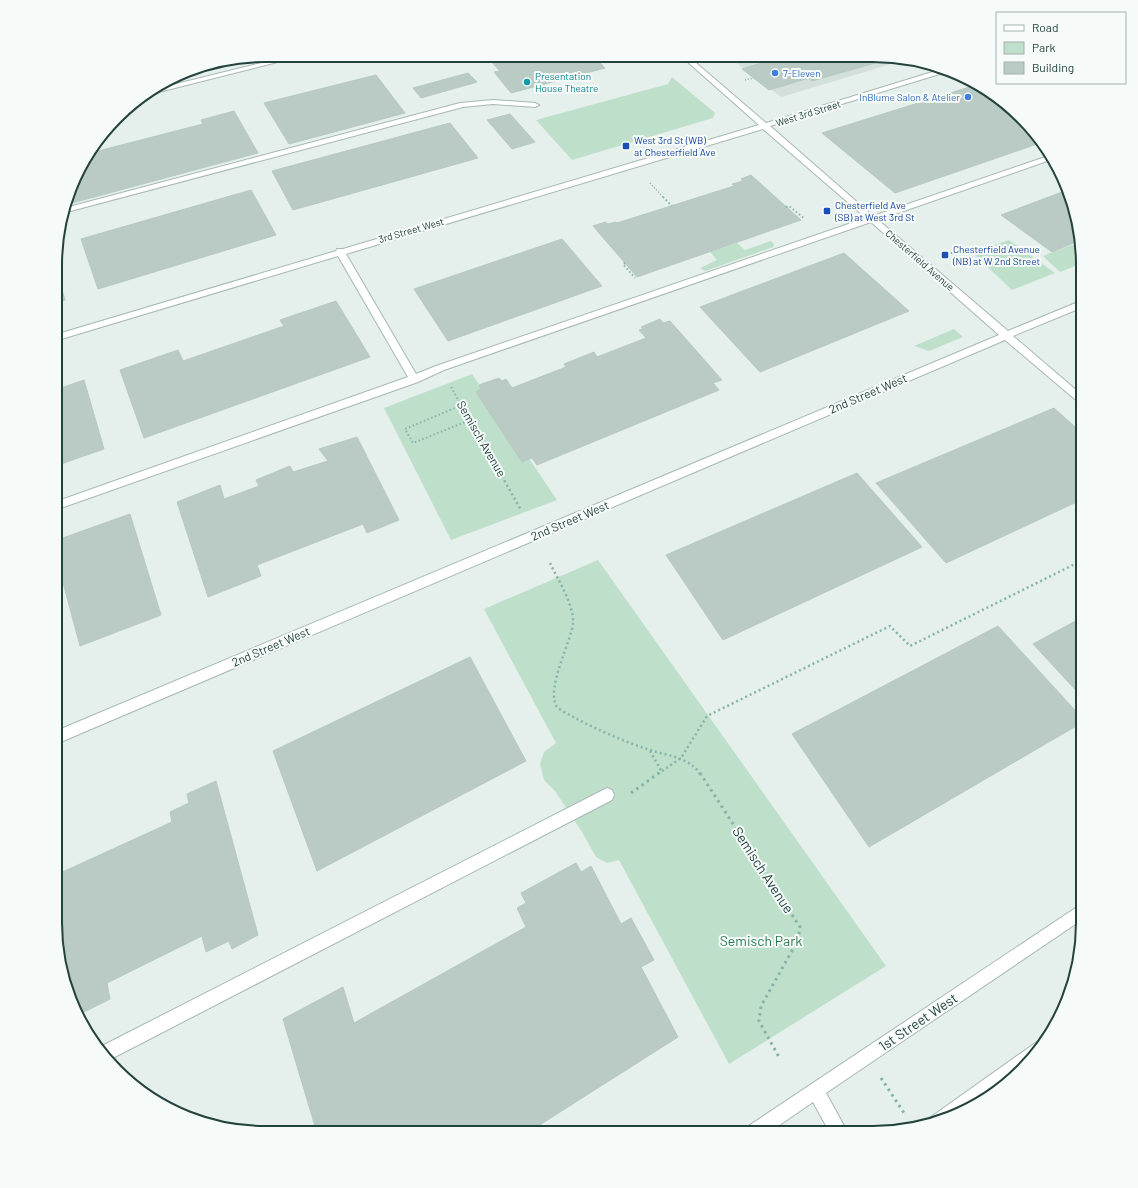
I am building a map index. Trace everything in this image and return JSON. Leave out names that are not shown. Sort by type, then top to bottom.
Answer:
[{"type":"street","points":[[163,89],[273,62]]},
{"type":"street","name":"Chesterfield Avenue","points":[[691,62],[1076,396]]},
{"type":"street","name":"West 3rd Street","points":[[765,126],[937,73]]},
{"type":"street","points":[[70,209],[464,105],[493,102],[534,105]]},
{"type":"street","name":"3rd Street West","points":[[62,336],[340,251],[765,126]]},
{"type":"street","points":[[62,504],[414,379],[440,368],[1046,159]]},
{"type":"street","points":[[340,251],[414,379]]},
{"type":"street","name":"2nd Street West","points":[[62,735],[1076,306]]},
{"type":"street","points":[[108,1052],[607,795]]},
{"type":"street","name":"1st Street West","points":[[764,1126],[1076,915]]},
{"type":"street","points":[[957,1108],[1022,1061]]},
{"type":"street","points":[[816,1091],[836,1126]]},
{"type":"path","points":[[745,80],[754,78]]},
{"type":"path","points":[[648,180],[672,206]]},
{"type":"path","points":[[786,207],[789,206],[806,221],[799,223]]},
{"type":"path","points":[[944,255],[956,252]]},
{"type":"path","name":"Semisch Avenue","points":[[440,368],[521,510]]},
{"type":"path","points":[[462,405],[405,430],[412,443],[470,420]]},
{"type":"path","name":"Semisch Avenue","points":[[550,563],[569,604],[572,622],[560,663],[555,690],[554,700],[558,708],[583,722],[650,750],[681,758],[697,769],[800,928],[798,940],[761,1006],[760,1021],[779,1057]]},
{"type":"path","points":[[607,795],[616,800],[637,790],[681,758],[707,716],[890,626],[910,646],[1076,563]]},
{"type":"path","points":[[650,750],[662,772]]},
{"type":"path","points":[[878,1074],[906,1116]]},
{"type":"shaded area","points":[[735,62],[894,63],[781,97]]},
{"type":"green space","points":[[672,77],[715,113],[713,118],[572,160],[536,120],[668,84]]},
{"type":"green space","points":[[1009,240],[1055,273],[1012,290],[973,253]]},
{"type":"green space","points":[[771,241],[774,244],[773,247],[705,271],[700,268],[717,260],[710,252],[737,243],[745,250]]},
{"type":"green space","points":[[1071,245],[1075,245],[1076,266],[1060,272],[1043,256]]},
{"type":"green space","points":[[954,329],[963,337],[929,351],[914,346]]},
{"type":"green space","points":[[472,374],[557,500],[451,540],[384,408]]},
{"type":"green space","name":"Semisch Park","points":[[598,560],[886,966],[729,1064],[619,860],[607,863],[596,857],[582,832],[555,791],[544,780],[540,764],[544,752],[556,743],[484,609]]},
{"type":"building","name":"Presentation House Theatre","points":[[492,62],[599,62],[605,68],[511,93],[494,72],[500,71]]},
{"type":"building","name":"7-Eleven","points":[[765,62],[788,62],[809,78],[769,90],[742,69]]},
{"type":"building","points":[[788,62],[878,62],[812,81]]},
{"type":"building","points":[[468,73],[477,82],[421,98],[413,88]]},
{"type":"building","points":[[376,75],[405,113],[289,144],[264,103]]},
{"type":"building","points":[[970,87],[986,96],[1007,112],[1017,121],[1036,144],[895,193],[822,133]]},
{"type":"building","points":[[234,111],[258,153],[72,203],[77,187],[97,150],[203,124],[201,120]]},
{"type":"building","points":[[510,114],[535,142],[512,149],[487,120]]},
{"type":"building","points":[[450,123],[478,158],[293,210],[272,171]]},
{"type":"building","points":[[751,175],[801,220],[637,277],[593,226],[605,222],[608,224],[617,223],[734,186],[732,184],[743,181],[741,179]]},
{"type":"building","points":[[251,190],[276,235],[98,289],[81,239]]},
{"type":"building","points":[[1062,192],[1069,212],[1075,242],[1052,252],[1001,215]]},
{"type":"building","points":[[562,239],[602,286],[448,341],[414,289]]},
{"type":"building","points":[[844,253],[909,311],[760,372],[700,307]]},
{"type":"building","points":[[62,290],[65,300],[62,301]]},
{"type":"building","points":[[336,301],[370,357],[144,438],[120,370],[178,350],[183,361],[284,326],[280,320]]},
{"type":"building","points":[[660,319],[663,323],[670,321],[722,380],[713,383],[719,390],[537,465],[532,458],[522,462],[476,392],[481,389],[479,385],[499,378],[502,381],[506,379],[512,388],[566,367],[564,364],[594,352],[597,357],[646,338],[639,330],[643,329],[641,327]]},
{"type":"building","points":[[84,380],[104,449],[62,464],[62,388]]},
{"type":"building","points":[[1054,408],[1076,428],[1076,502],[946,563],[876,483]]},
{"type":"building","points":[[357,437],[399,520],[367,533],[363,524],[257,565],[261,576],[208,597],[177,502],[220,485],[224,499],[259,486],[256,480],[290,466],[293,472],[328,461],[319,449]]},
{"type":"building","points":[[857,473],[922,547],[723,640],[666,555]]},
{"type":"building","points":[[130,514],[161,615],[80,646],[62,579],[62,538]]},
{"type":"building","points":[[1076,621],[1076,690],[1033,644]]},
{"type":"building","points":[[998,626],[1076,711],[1076,726],[869,847],[792,734]]},
{"type":"building","points":[[470,657],[526,761],[317,871],[273,751]]},
{"type":"building","points":[[216,781],[258,935],[232,949],[229,941],[206,952],[202,936],[107,983],[110,999],[83,1013],[77,1001],[69,976],[64,950],[62,936],[62,872],[172,822],[170,812],[189,803],[187,794]]},
{"type":"building","points":[[576,863],[581,872],[591,866],[621,924],[631,918],[654,960],[641,967],[678,1037],[538,1126],[315,1126],[283,1019],[343,987],[354,1023],[526,927],[517,908],[526,903],[521,893]]},
{"type":"place","name":"7-Eleven","points":[[775,73]]},
{"type":"place","name":"Presentation House Theatre","points":[[527,82]]},
{"type":"place","name":"InBlume Salon & Atelier","points":[[968,97]]},
{"type":"place","name":"West 3rd St (WB) at Chesterfield Ave","points":[[626,146]]},
{"type":"place","name":"Chesterfield Ave (SB) at West 3rd St","points":[[827,211]]},
{"type":"place","name":"Chesterfield Avenue (NB) at W 2nd Street","points":[[945,255]]}]
